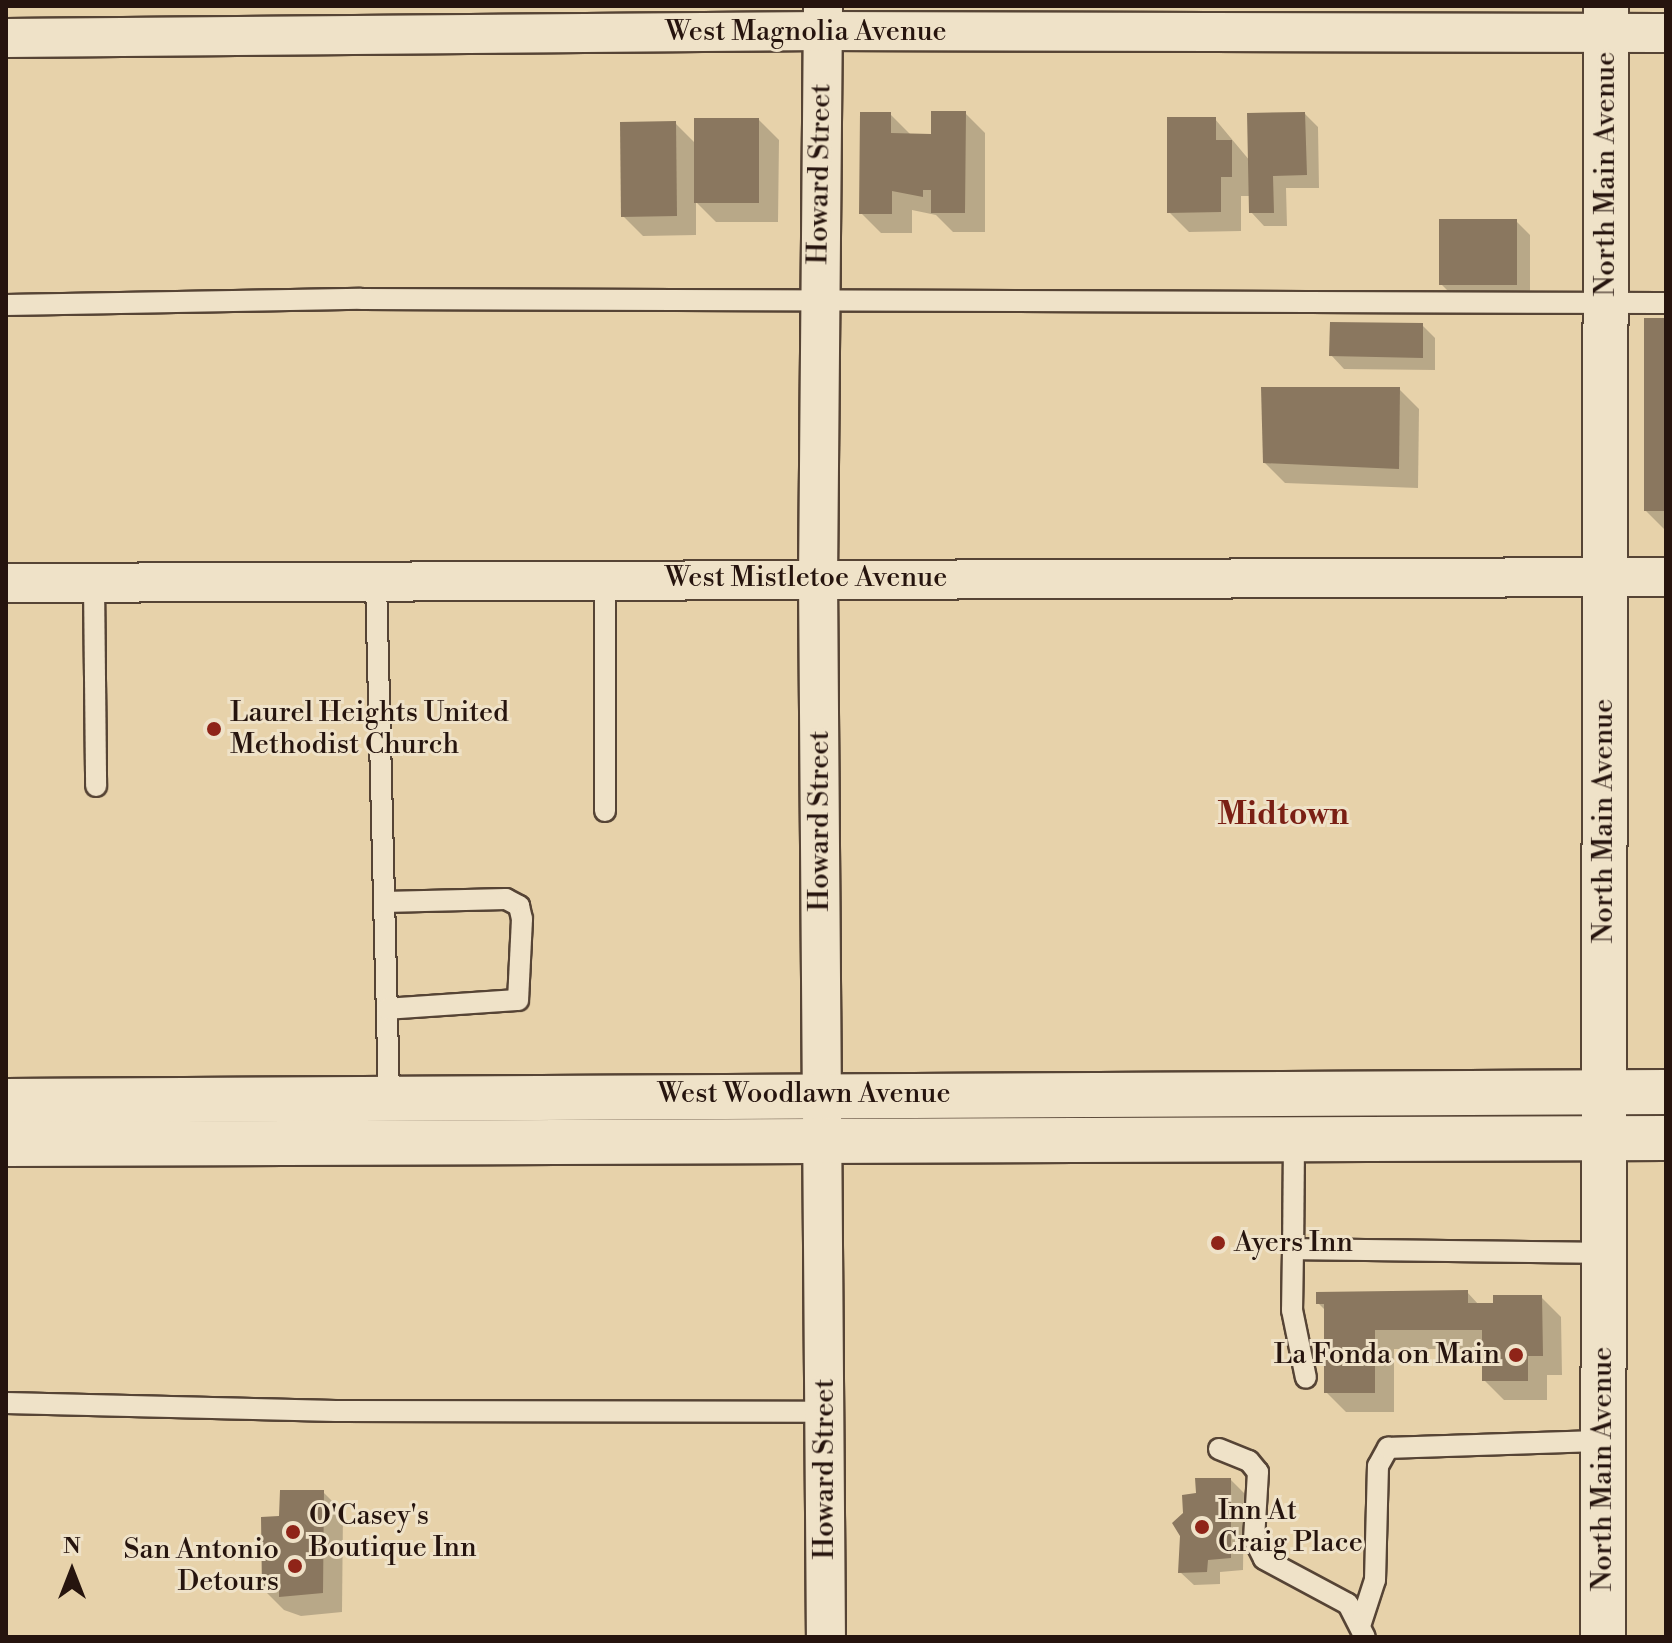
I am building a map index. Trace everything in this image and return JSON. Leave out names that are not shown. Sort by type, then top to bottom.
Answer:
[{"type":"street","name":"West Magnolia Avenue","points":[[6,38],[822,18],[1606,19],[1666,33]]},
{"type":"street","name":"Howard Street","points":[[822,18],[818,578],[826,1637]]},
{"type":"street","name":"North Main Avenue","points":[[1603,1637],[1606,19]]},
{"type":"street","name":"West Mistletoe Avenue","points":[[6,583],[1666,577]]},
{"type":"street","name":"West Woodlawn Avenue","points":[[6,1101],[389,1096],[1666,1092]]},
{"type":"street","name":"West Woodlawn Avenue","points":[[6,1144],[1294,1142],[1666,1138]]},
{"type":"lane","points":[[6,305],[361,299],[1666,303]]},
{"type":"lane","points":[[605,579],[605,811]]},
{"type":"lane","points":[[376,582],[389,1096]]},
{"type":"lane","points":[[94,583],[96,786]]},
{"type":"lane","points":[[384,902],[506,899],[519,906],[522,919],[518,1000],[387,1009]]},
{"type":"lane","points":[[1294,1142],[1292,1310],[1306,1378]]},
{"type":"lane","points":[[1293,1249],[1603,1253]]},
{"type":"lane","points":[[6,1403],[336,1411],[825,1412]]},
{"type":"lane","points":[[1363,1630],[1375,1580],[1378,1466],[1388,1448],[1603,1441]]},
{"type":"lane","points":[[1219,1449],[1249,1461],[1258,1472],[1254,1539],[1264,1559],[1348,1604],[1363,1630]]},
{"type":"building","points":[[931,111],[966,111],[965,213],[931,213],[931,190],[923,190],[923,197],[892,191],[892,214],[859,214],[860,112],[891,112],[891,133],[931,134]]},
{"type":"building","points":[[1305,112],[1307,175],[1273,176],[1274,213],[1249,213],[1247,113]]},
{"type":"building","points":[[1167,117],[1216,117],[1216,140],[1232,140],[1232,177],[1221,177],[1221,212],[1167,213]]},
{"type":"building","points":[[694,118],[759,118],[759,203],[694,203]]},
{"type":"building","points":[[676,121],[677,216],[621,217],[620,122]]},
{"type":"building","points":[[1439,219],[1517,219],[1517,285],[1439,285]]},
{"type":"building","points":[[1644,318],[1666,318],[1666,511],[1644,511]]},
{"type":"building","points":[[1330,322],[1423,323],[1423,358],[1329,356]]},
{"type":"building","points":[[1261,387],[1400,387],[1399,469],[1263,463]]},
{"type":"building","points":[[1468,1290],[1468,1303],[1493,1303],[1493,1295],[1542,1295],[1543,1356],[1528,1356],[1528,1381],[1482,1381],[1482,1330],[1375,1330],[1375,1393],[1324,1393],[1324,1304],[1316,1304],[1316,1292]]},
{"type":"building","name":"Inn At Craig Place","points":[[1195,1478],[1231,1478],[1231,1558],[1208,1560],[1207,1572],[1178,1573],[1180,1536],[1172,1523],[1183,1513],[1182,1495],[1196,1493]]},
{"type":"building","name":"O'Casey's Boutique Inn","points":[[280,1490],[324,1490],[323,1593],[279,1597],[279,1591],[262,1591],[261,1517],[279,1516]]},
{"type":"place","name":"Laurel Heights United Methodist Church","points":[[214,729]]},
{"type":"place","name":"Ayers Inn","points":[[1218,1243]]},
{"type":"place","name":"La Fonda on Main","points":[[1516,1355]]},
{"type":"place","name":"Inn At Craig Place","points":[[1202,1527]]},
{"type":"place","name":"O'Casey's Boutique Inn","points":[[293,1532]]},
{"type":"place","name":"San Antonio Detours","points":[[295,1566]]},
{"type":"district","name":"Midtown","points":[[1283,814]]}]
